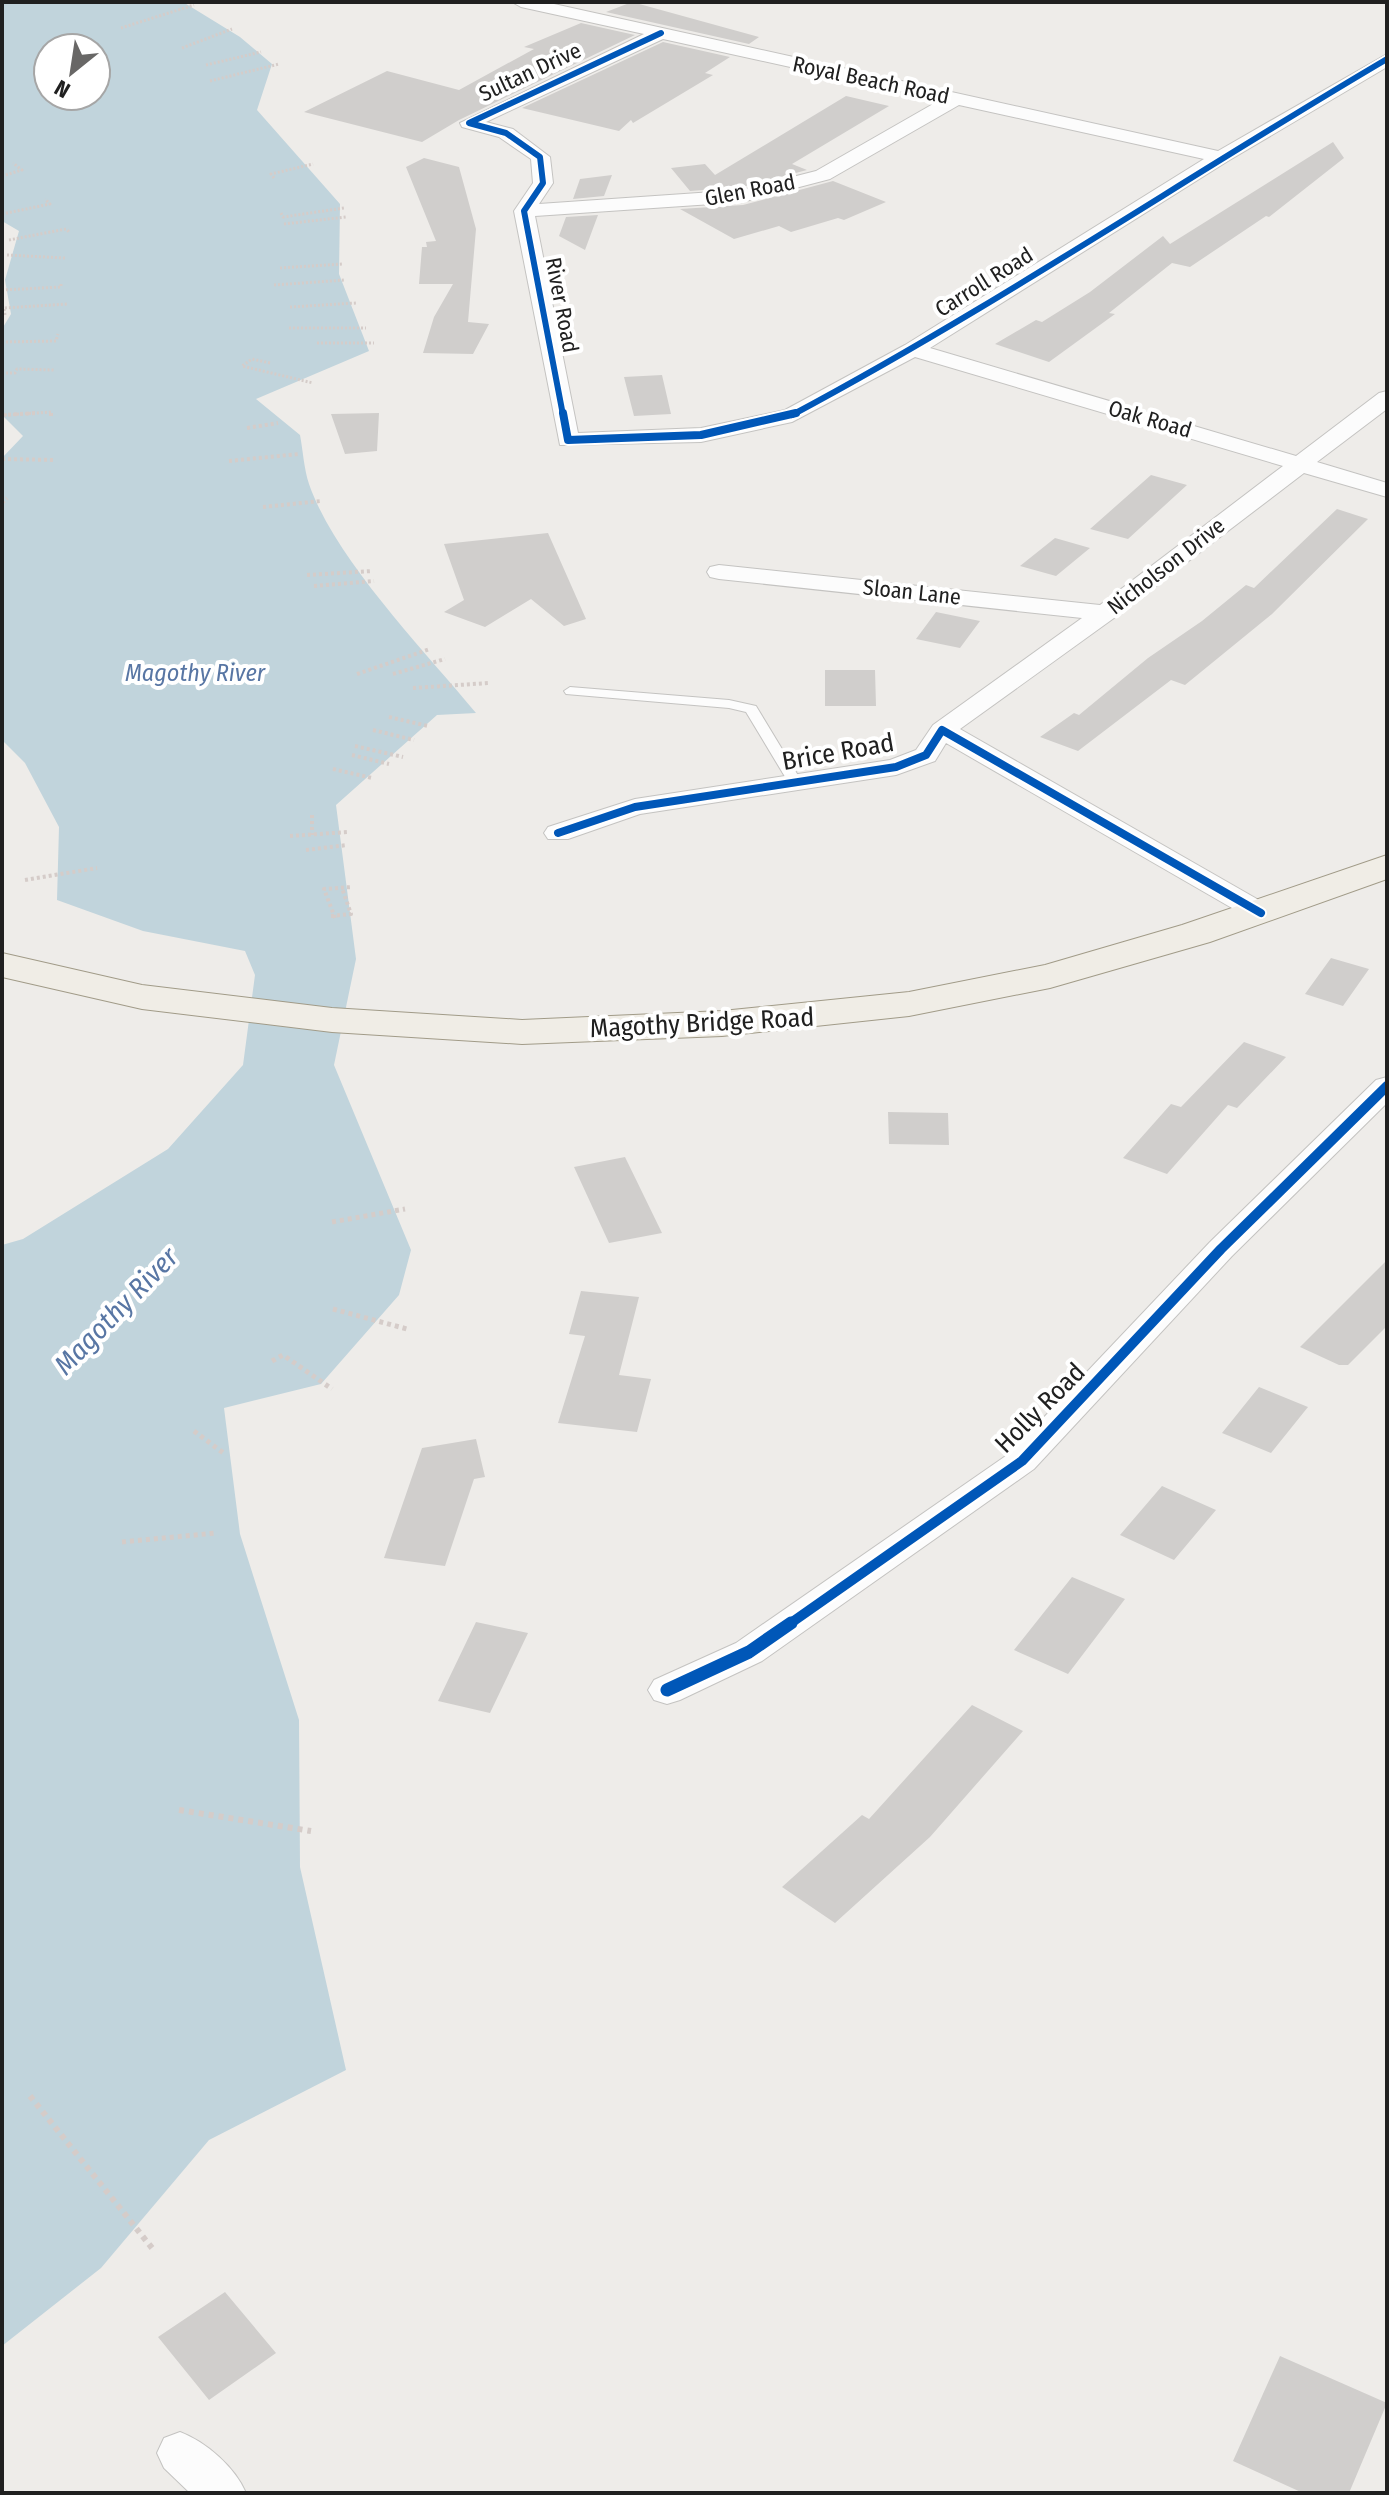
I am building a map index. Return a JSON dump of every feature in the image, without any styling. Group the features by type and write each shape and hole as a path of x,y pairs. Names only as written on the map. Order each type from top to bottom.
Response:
{"main road":[{"name":"Magothy Bridge Road","path":"2,965 124,993 223,1010 397,1025 509,1032 769,1022 881,1009 1002,987 1058,973 1261,913 1387,866"}],"street":[{"name":"Royal Beach Road","path":"521,2 1221,157"},
{"name":"Sultan Drive","path":"524,211 543,183 540,157 506,133 469,123 661,33"},
{"name":"Carroll Road","path":"568,440 701,435 792,415 913,350 1221,157 1387,59"},
{"name":"Glen Road","path":"524,211 742,196 823,175 957,98"},
{"name":"River Road","path":"524,211 568,440"},
{"name":"Oak Road","path":"913,350 1387,490"},
{"name":"Nicholson Drive","path":"942,730 1105,613 1387,398"},
{"name":"Sloan Lane","path":"719,572 1105,613"},
{"name":"Brice Road","path":"558,833 635,807 896,767 926,755 942,730"},
{"path":"942,730 1261,913"},
{"name":"Holly Road","path":"667,1690 749,1652 1022,1461 1221,1249 1387,1086"},
{"path":"180,2453 223,2493"}],"lane":[{"path":"570,691 729,704 751,709 795,782"}],"path":[{"path":"121,28 194,5"},
{"path":"182,48 232,29"},
{"path":"206,65 261,52"},
{"path":"210,81 279,64"},
{"path":"2,176 22,170 13,163"},
{"path":"274,178 271,174 313,164"},
{"path":"2,214 50,204 45,199"},
{"path":"281,213 283,217 344,208"},
{"path":"284,224 346,217"},
{"path":"9,240 66,229 70,233"},
{"path":"7,255 65,258"},
{"path":"280,268 343,264"},
{"path":"274,285 345,280"},
{"path":"2,290 61,287 61,284"},
{"path":"290,307 356,303"},
{"path":"5,315 3,308 67,304"},
{"path":"289,328 366,328"},
{"path":"2,342 56,341 58,334"},
{"path":"317,343 374,343"},
{"path":"270,363 252,359 242,366 313,383"},
{"path":"2,373 15,373 17,369 54,370"},
{"path":"2,415 51,412 51,419"},
{"path":"247,428 278,423"},
{"path":"229,461 299,454"},
{"path":"2,459 55,460"},
{"path":"2,503 7,498"},
{"path":"263,507 321,501"},
{"path":"307,575 372,571"},
{"path":"314,586 374,581"},
{"path":"357,674 430,649"},
{"path":"393,674 445,659"},
{"path":"413,688 489,683"},
{"path":"389,717 428,726"},
{"path":"373,730 414,740"},
{"path":"355,746 403,757"},
{"path":"352,755 389,764"},
{"path":"333,769 372,778"},
{"path":"312,815 312,835"},
{"path":"290,836 348,832"},
{"path":"306,850 347,845"},
{"path":"25,880 97,868"},
{"path":"342,888 351,914 332,917 324,889 352,887"},
{"path":"332,1222 405,1209"},
{"path":"333,1309 407,1329"},
{"path":"272,1361 283,1355 332,1389"},
{"path":"194,1431 226,1455"},
{"path":"122,1542 216,1533"},
{"path":"179,1810 311,1831"},
{"path":"30,2096 152,2248"}],"water":[{"name":"Magothy River","path":"2,2 183,2 240,37 272,64 257,110 340,204 339,274 369,351 256,399 300,435 309,484 339,543 383,603 476,713 437,715 336,805 356,959 334,1065 411,1250 399,1295 321,1384 224,1408 240,1534 299,1720 300,1867 346,2070 209,2140 101,2268 2,2346 2,1245 23,1239 168,1149 243,1065 255,975 245,951 143,931 57,900 59,827 25,763 2,740 2,458 23,436 2,415 2,329 11,314 5,280 19,231 2,221"}],"building":[{"path":"632,2 759,37 749,44 606,12"},
{"path":"581,23 635,35 459,120 422,142 304,112 387,71 459,90 534,49 524,47"},
{"path":"663,42 730,57 705,73 713,75 633,123 631,120 619,131 522,108"},
{"path":"846,96 889,106 792,164 807,170 742,187 690,191 671,168 705,164 715,175"},
{"path":"1333,142 1344,158 1269,217 1266,216 1190,267 1172,263 1109,313 1115,314 1049,362 995,344 1036,320 1042,322 1090,292 1163,236 1170,244"},
{"path":"424,158 459,167 476,229 468,322 489,324 473,354 423,353 434,317 453,284 419,284 422,247 427,247 426,242 436,241 406,167"},
{"path":"612,175 604,196 573,199 580,179"},
{"path":"833,181 886,202 844,220 838,218 791,232 779,226 734,239 680,209 743,205"},
{"path":"598,215 585,250 559,236 566,217"},
{"path":"662,375 671,414 634,416 624,377"},
{"path":"379,413 377,451 345,454 331,414"},
{"path":"1151,475 1187,485 1128,539 1090,529"},
{"path":"1337,509 1368,519 1272,614 1185,685 1171,680 1078,751 1040,737 1074,713 1079,715 1148,658 1202,621 1246,585 1254,588"},
{"path":"548,533 586,619 564,626 531,599 485,627 444,612 464,600 444,544"},
{"path":"1055,538 1090,548 1056,576 1020,566"},
{"path":"936,612 980,621 960,648 916,639"},
{"path":"825,670 875,670 876,706 825,706"},
{"path":"1331,958 1369,969 1343,1006 1305,994"},
{"path":"1244,1042 1286,1057 1237,1108 1228,1105 1167,1174 1123,1158 1171,1104 1181,1107"},
{"path":"888,1112 948,1113 949,1145 889,1144"},
{"path":"625,1157 662,1233 609,1243 574,1167"},
{"path":"1387,1260 1387,1326 1348,1365 1339,1365 1300,1347"},
{"path":"581,1291 639,1297 619,1375 651,1379 637,1432 558,1423 585,1336 569,1334"},
{"path":"1259,1387 1308,1407 1271,1453 1222,1433"},
{"path":"476,1439 485,1477 474,1479 445,1566 384,1558 422,1448"},
{"path":"1162,1486 1216,1510 1174,1560 1120,1535"},
{"path":"1072,1577 1125,1599 1068,1674 1014,1650"},
{"path":"476,1622 528,1633 490,1713 438,1701"},
{"path":"972,1705 1023,1731 930,1837 835,1923 782,1887 862,1815 869,1819"},
{"path":"225,2292 276,2353 209,2400 158,2337"},
{"path":"1280,2356 1387,2403 1349,2493 1303,2493 1233,2461"}],"cycle path":[{"path":"661,33 469,123 506,133 540,157 543,183 524,211 568,440 701,435 792,415 913,350 1221,157 1387,59"},
{"path":"558,833 635,807 896,767 926,755 942,730 1261,913"},
{"path":"667,1690 749,1652 1022,1461 1221,1249 1387,1086"}]}
